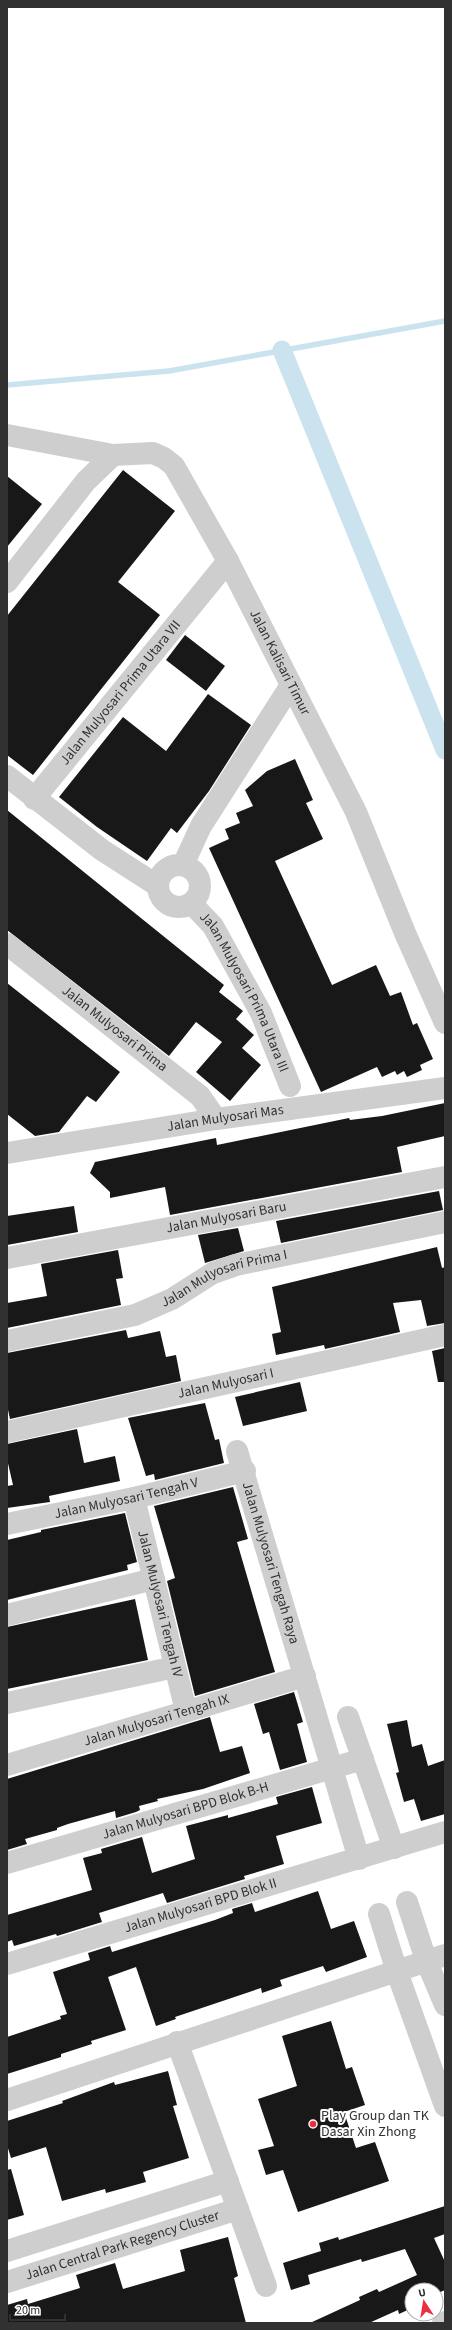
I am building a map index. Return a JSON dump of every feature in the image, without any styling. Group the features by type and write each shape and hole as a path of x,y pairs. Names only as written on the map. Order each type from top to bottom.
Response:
{"street":[{"name":"Jalan Kalisari Timur","path":"7,435 113,455 153,453 169,461 177,471 228,561 287,691 356,812 405,933 445,1023"},
{"path":"7,582 86,481 113,455"},
{"name":"Jalan Mulyosari Prima Utara VII","path":"34,799 228,561"},
{"path":"183,865 201,826 287,691"},
{"path":"7,776 34,799 102,850 158,886 164,900 169,904 184,906 191,903 199,894 200,881 194,870 183,865 169,867 163,872 158,886"},
{"name":"Jalan Mulyosari Prima Utara III","path":"191,903 213,926 261,1013 290,1086"},
{"name":"Jalan Mulyosari Prima","path":"7,944 200,1096 216,1119"},
{"name":"Jalan Mulyosari Mas","path":"7,1153 216,1119 445,1088"},
{"name":"Jalan Mulyosari Baru","path":"7,1258 445,1177"},
{"name":"Jalan Mulyosari Prima I","path":"7,1341 135,1316 172,1299 213,1273 236,1265 445,1222"},
{"name":"Jalan Mulyosari I","path":"7,1432 445,1335"},
{"name":"Jalan Mulyosari Tengah Raya","path":"237,1451 245,1471 334,1769 359,1859"},
{"name":"Jalan Mulyosari Tengah V","path":"7,1524 134,1498 245,1471"},
{"name":"Jalan Mulyosari Tengah IV","path":"134,1498 186,1711"},
{"path":"7,1615 154,1579"},
{"path":"7,1703 175,1667"},
{"name":"Jalan Mulyosari Tengah IX","path":"7,1765 305,1676"},
{"path":"348,1717 394,1848"},
{"name":"Jalan Mulyosari BPD Blok B-H","path":"7,1863 334,1769 363,1759"},
{"name":"Jalan Mulyosari BPD Blok II","path":"7,1964 445,1832"},
{"path":"407,1902 436,1958 445,2005"},
{"path":"379,1914 397,1972 445,2106"},
{"path":"7,2100 177,2042 397,1972 436,1958"},
{"name":"Jalan Central Park Regency Cluster","path":"177,2042 266,2286"},
{"name":"Jalan Central Park Regency Cluster","path":"7,2251 228,2181"},
{"name":"Jalan Central Park Regency Cluster","path":"7,2282 238,2209"}],"building":[{"path":"123,470 175,511 118,582 160,615 33,775 7,755 7,616"},
{"path":"7,476 42,504 7,547"},
{"path":"185,635 225,666 206,691 166,660"},
{"path":"208,694 251,725 209,791 177,833 171,828 147,861 97,827 59,797 123,717 166,751"},
{"path":"295,759 313,800 306,803 323,839 275,861 332,985 376,965 390,996 401,992 413,1025 417,1023 433,1059 420,1065 422,1070 407,1077 404,1071 397,1075 395,1071 382,1077 377,1067 321,1092 209,848 229,839 225,829 240,823 236,813 253,806 245,790 267,771"},
{"path":"7,810 224,985 219,992 243,1011 236,1019 254,1035 242,1048 261,1065 230,1101 196,1072 222,1042 196,1022 169,1056 7,930"},
{"path":"7,983 120,1072 96,1102 87,1096 59,1132 35,1136 7,1114"},
{"path":"445,1103 445,1136 397,1147 402,1172 170,1215 165,1187 110,1198 110,1192 90,1173 95,1162 216,1138 217,1145 349,1118 350,1120 382,1116"},
{"path":"439,1191 443,1210 281,1243 276,1221"},
{"path":"74,1206 78,1232 7,1245 7,1216"},
{"path":"238,1228 244,1251 205,1263 198,1235"},
{"path":"437,1247 442,1268 445,1267 445,1323 427,1326 421,1300 393,1303 400,1332 325,1349 324,1345 276,1355 272,1334 281,1332 272,1287"},
{"path":"118,1250 123,1278 116,1279 121,1305 7,1328 7,1303 47,1296 41,1264"},
{"path":"126,1330 128,1338 160,1331 166,1357 176,1355 181,1381 10,1419 7,1405 7,1353"},
{"path":"445,1348 445,1382 438,1382 432,1351"},
{"path":"300,1382 307,1411 243,1426 235,1397"},
{"path":"205,1403 215,1440 219,1439 224,1463 155,1480 154,1474 146,1476 128,1418"},
{"path":"77,1429 84,1463 115,1456 120,1481 49,1496 50,1502 7,1508 7,1486 13,1485 7,1459 7,1444"},
{"path":"233,1487 248,1539 237,1542 275,1672 195,1696 167,1581 175,1578 154,1506"},
{"path":"125,1513 137,1562 127,1565 128,1570 7,1600 7,1540 41,1532 41,1530"},
{"path":"135,1599 148,1660 7,1689 7,1627"},
{"path":"294,1692 303,1722 297,1724 307,1762 280,1770 269,1732 263,1734 254,1704"},
{"path":"210,1717 220,1752 242,1746 250,1773 203,1789 157,1799 158,1801 139,1806 140,1810 136,1812 116,1818 115,1811 68,1824 57,1828 57,1830 25,1839 27,1844 7,1850 7,1779"},
{"path":"407,1720 412,1747 422,1744 428,1766 445,1760 445,1814 421,1821 414,1799 404,1802 396,1773 399,1772 387,1724"},
{"path":"312,1787 322,1823 276,1836 284,1864 244,1876 245,1879 167,1903 163,1893 99,1913 102,1922 57,1936 56,1934 14,1946 12,1940 7,1942 7,1915 92,1890 83,1858 102,1853 101,1849 142,1837 152,1873 195,1859 186,1826 228,1815 228,1818 278,1804 276,1797"},
{"path":"318,1891 331,1929 354,1921 367,1957 326,1972 323,1966 280,1980 282,1986 262,1993 261,1988 175,2017 176,2019 156,2026 136,1967 108,1977 126,2030 91,2041 92,2044 61,2054 61,2057 7,2074 7,2037 61,2019 60,2016 67,2014 53,1972 90,1960 88,1953 110,1946 112,1952 215,1920 233,1913 232,1909 252,1903 255,1912"},
{"path":"331,2021 346,2069 352,2067 365,2105 344,2112 356,2148 375,2142 389,2181 298,2212 283,2170 266,2175 258,2150 274,2146 258,2099 297,2086 282,2036"},
{"path":"168,2071 177,2105 173,2106 189,2158 143,2172 146,2182 106,2193 105,2189 62,2201 46,2147 11,2158 7,2145 7,2121 63,2103 62,2101 114,2082 115,2085"},
{"path":"11,2169 24,2215 7,2220 7,2170"},
{"path":"445,2206 445,2234 434,2238 445,2262 445,2290 444,2282 404,2282 404,2312 399,2314 398,2310 369,2323 310,2323 360,2300 359,2297 377,2289 379,2292 417,2275 405,2249 362,2262 361,2259 308,2275 310,2284 291,2290 283,2263 321,2251 319,2243 338,2237 339,2240"},
{"path":"228,2237 238,2276 234,2278 246,2323 7,2323 7,2305 27,2299 28,2304 80,2288 76,2275 115,2263 123,2289 185,2271 180,2250"}],"waterway":[{"path":"7,385 169,371 445,321"},
{"path":"282,350 445,750"}],"place":[{"name":"Play Group dan TK Dasar Xin Zhong","path":"313,2124"}]}
